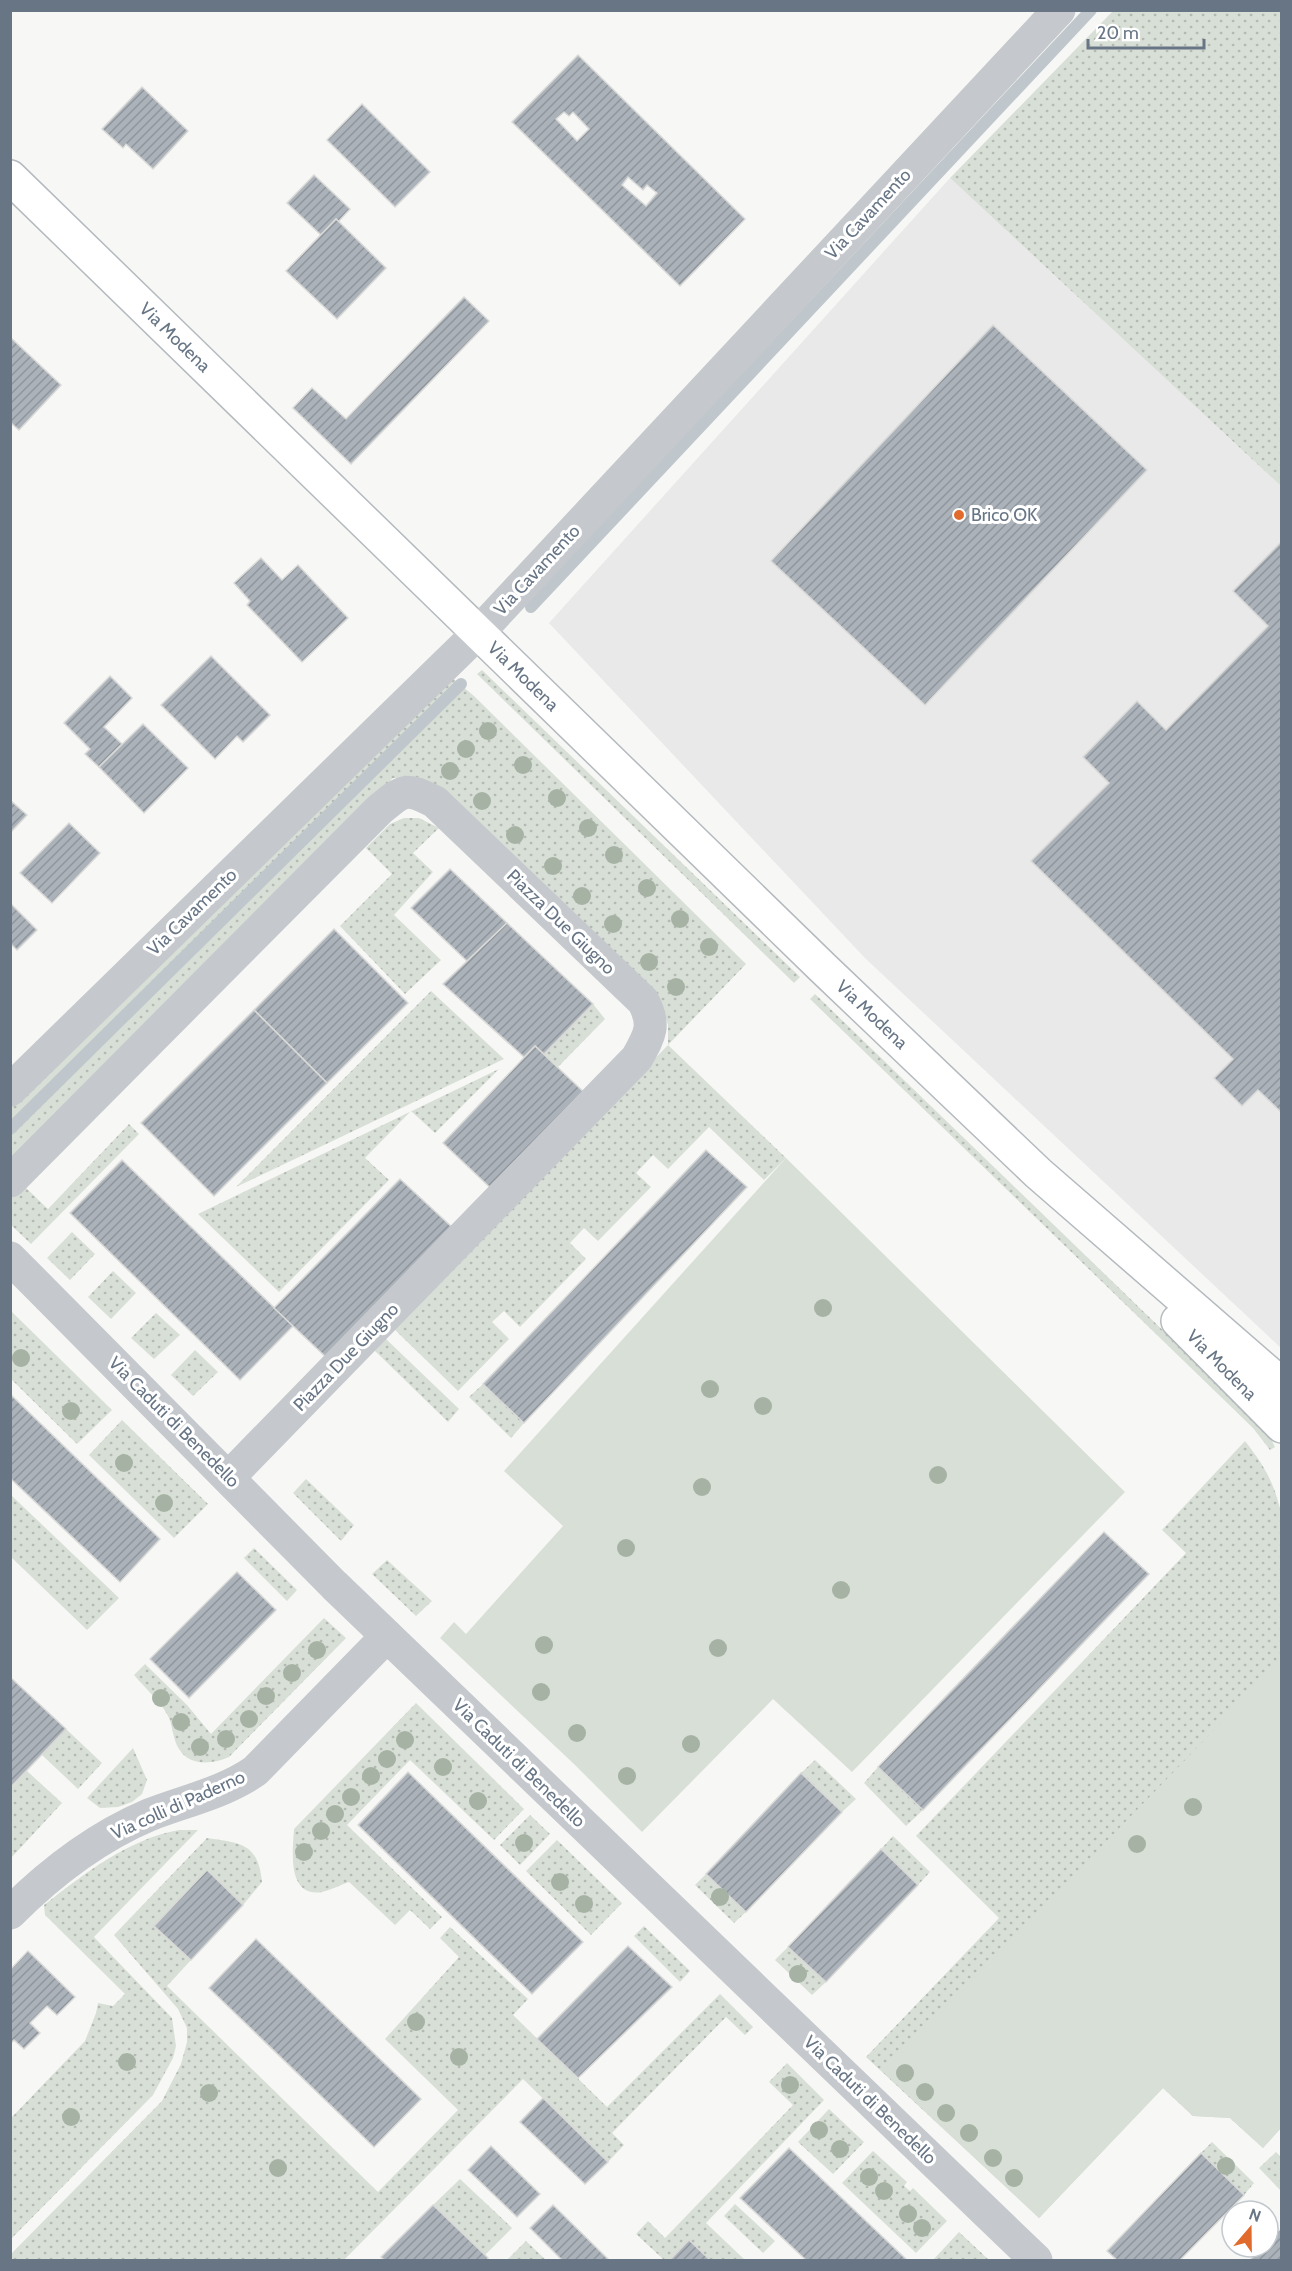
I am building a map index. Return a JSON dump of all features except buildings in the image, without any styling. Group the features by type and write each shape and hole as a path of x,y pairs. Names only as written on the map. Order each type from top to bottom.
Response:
{"main road":[{"name":"Via Modena","path":"10,177 823,968 1038,1173 1281,1385"},
{"name":"Via Modena","path":"1038,1173 1139,1282 1281,1426"}],"street":[{"name":"Via Cavamento","path":"10,1090 479,632 1041,16"},
{"name":"Piazza Due Giugno","path":"10,1181 379,810 398,794 414,791 435,802 643,1001 650,1015 651,1028 637,1058 229,1477"},
{"name":"Via Caduti di Benedello","path":"10,1258 334,1585 1036,2260"},
{"name":"Via colli di Paderno","path":"10,1913 73,1859 110,1834 148,1816 219,1791 239,1782 255,1771 387,1636"}],"shaded area":[{"path":"1113,11 1281,11 1281,486 950,178"},
{"path":"950,178 1281,486 1281,1348 865,958 549,623"},
{"path":"482,670 800,977 794,983 477,674"},
{"path":"450,676 474,696 746,964 668,1045 668,1025 661,1003 415,779 393,778 11,1159 11,1106"},
{"path":"404,818 419,818 439,828 413,853 433,872 394,915 441,960 405,994 340,926 392,874 366,848 390,824"},
{"path":"431,991 504,1059 236,1187"},
{"path":"815,994 1267,1431 1275,1447 1270,1450 1253,1428 810,999"},
{"path":"593,1004 605,1019 558,1067 544,1054"},
{"path":"668,1045 786,1158 764,1180 709,1127 668,1169 653,1155 636,1173 651,1187 598,1241 584,1228 570,1243 586,1259 520,1327 504,1311 492,1322 509,1339 458,1391 393,1328"},
{"path":"499,1069 435,1133 411,1111"},
{"path":"410,1112 365,1158 389,1180 279,1292 198,1214"},
{"path":"129,1124 139,1134 31,1244 11,1225 10,1200 24,1186 48,1209"},
{"path":"786,1158 1125,1492 852,1772 773,1699 642,1832 574,1764 440,1638 454,1622 466,1634 563,1526 504,1471"},
{"path":"72,1232 95,1254 70,1280 47,1258"},
{"path":"113,1271 136,1293 111,1319 88,1297"},
{"path":"10,1310 112,1410 77,1444 11,1379"},
{"path":"156,1313 180,1335 154,1359 131,1338"},
{"path":"385,1338 459,1409 448,1422 374,1350"},
{"path":"195,1350 218,1372 193,1396 171,1375"},
{"path":"483,1384 524,1423 511,1438 469,1397"},
{"path":"122,1420 208,1504 174,1538 89,1455"},
{"path":"1245,1441 1259,1459 1268,1476 1282,1516 1281,2128 1263,2148 1230,2118 1193,2116 1163,2088 1039,2218 866,2057 999,1918 916,1836 1186,1553 1162,1530"},
{"path":"306,1479 354,1525 341,1541 293,1493"},
{"path":"11,1495 119,1598 87,1630 11,1557"},
{"path":"254,1548 297,1590 287,1601 244,1558"},
{"path":"387,1560 432,1601 416,1616 372,1574"},
{"path":"324,1618 346,1638 229,1757 223,1759 202,1762 189,1759 184,1755 174,1738 166,1713 134,1675 145,1664 187,1705 211,1734"},
{"path":"1281,1661 1281,2128 1263,2148 1230,2118 1193,2116 1163,2088 1039,2218 883,2072"},
{"path":"416,1703 524,1809 494,1840 410,1760 347,1825 442,1917 430,1929 410,1910 395,1925 349,1882 322,1892 310,1892 302,1888 297,1880 293,1859 294,1829"},
{"path":"66,1729 102,1763 78,1789 42,1755"},
{"path":"133,1748 147,1780 142,1794 132,1802 118,1807 100,1808 87,1798"},
{"path":"815,1760 856,1799 842,1812 801,1773"},
{"path":"878,1767 923,1810 906,1826 864,1783"},
{"path":"27,1771 62,1803 11,1858 11,1788"},
{"path":"530,1815 550,1834 520,1865 500,1845"},
{"path":"179,1830 198,1830 94,1937 172,2018 176,2046 173,2058 153,2095 11,2239 11,2118 85,2041 98,2003 113,2006 125,1994 45,1915 44,1905 107,1859 142,1841"},
{"path":"893,1836 930,1872 918,1885 881,1849"},
{"path":"207,1838 246,1847 256,1859 262,1882 243,1905 206,1871 155,1925 191,1960 167,1986 378,2192 458,2110 385,2039 459,1957 440,1938 450,1927 528,1999 513,2015 607,2107 720,1994 753,2027 745,2035 726,2017 612,2133 624,2145 608,2162 523,2079 344,2260 11,2260 10,2255 162,2101 181,2064 187,2042 187,2028 178,2009 114,1935"},
{"path":"557,1840 622,1903 591,1935 526,1871"},
{"path":"706,1874 746,1912 734,1923 695,1885"},
{"path":"644,1926 690,1971 680,1982 634,1936"},
{"path":"788,1947 826,1982 812,1995 775,1960"},
{"path":"787,2063 824,2100 706,2223 745,2260 710,2260 689,2240 670,2260 664,2260 636,2234 648,2221 665,2238 793,2105 769,2082"},
{"path":"829,2109 864,2142 833,2174 798,2142"},
{"path":"1212,2142 1254,2183 1244,2195 1201,2153"},
{"path":"873,2151 907,2182 904,2186 910,2191 913,2188 947,2221 916,2253 842,2183"},
{"path":"1276,2152 1281,2157 1281,2191 1259,2168"},
{"path":"460,2179 512,2228 485,2255 433,2205"},
{"path":"735,2204 775,2241 763,2253 724,2216"},
{"path":"959,2232 989,2260 933,2260"},
{"path":"526,2241 546,2260 507,2260"}],"waterway":[{"path":"531,607 1091,10"},
{"path":"10,1129 461,684"}],"place":[{"name":"Brico OK","path":"959,515"}]}
